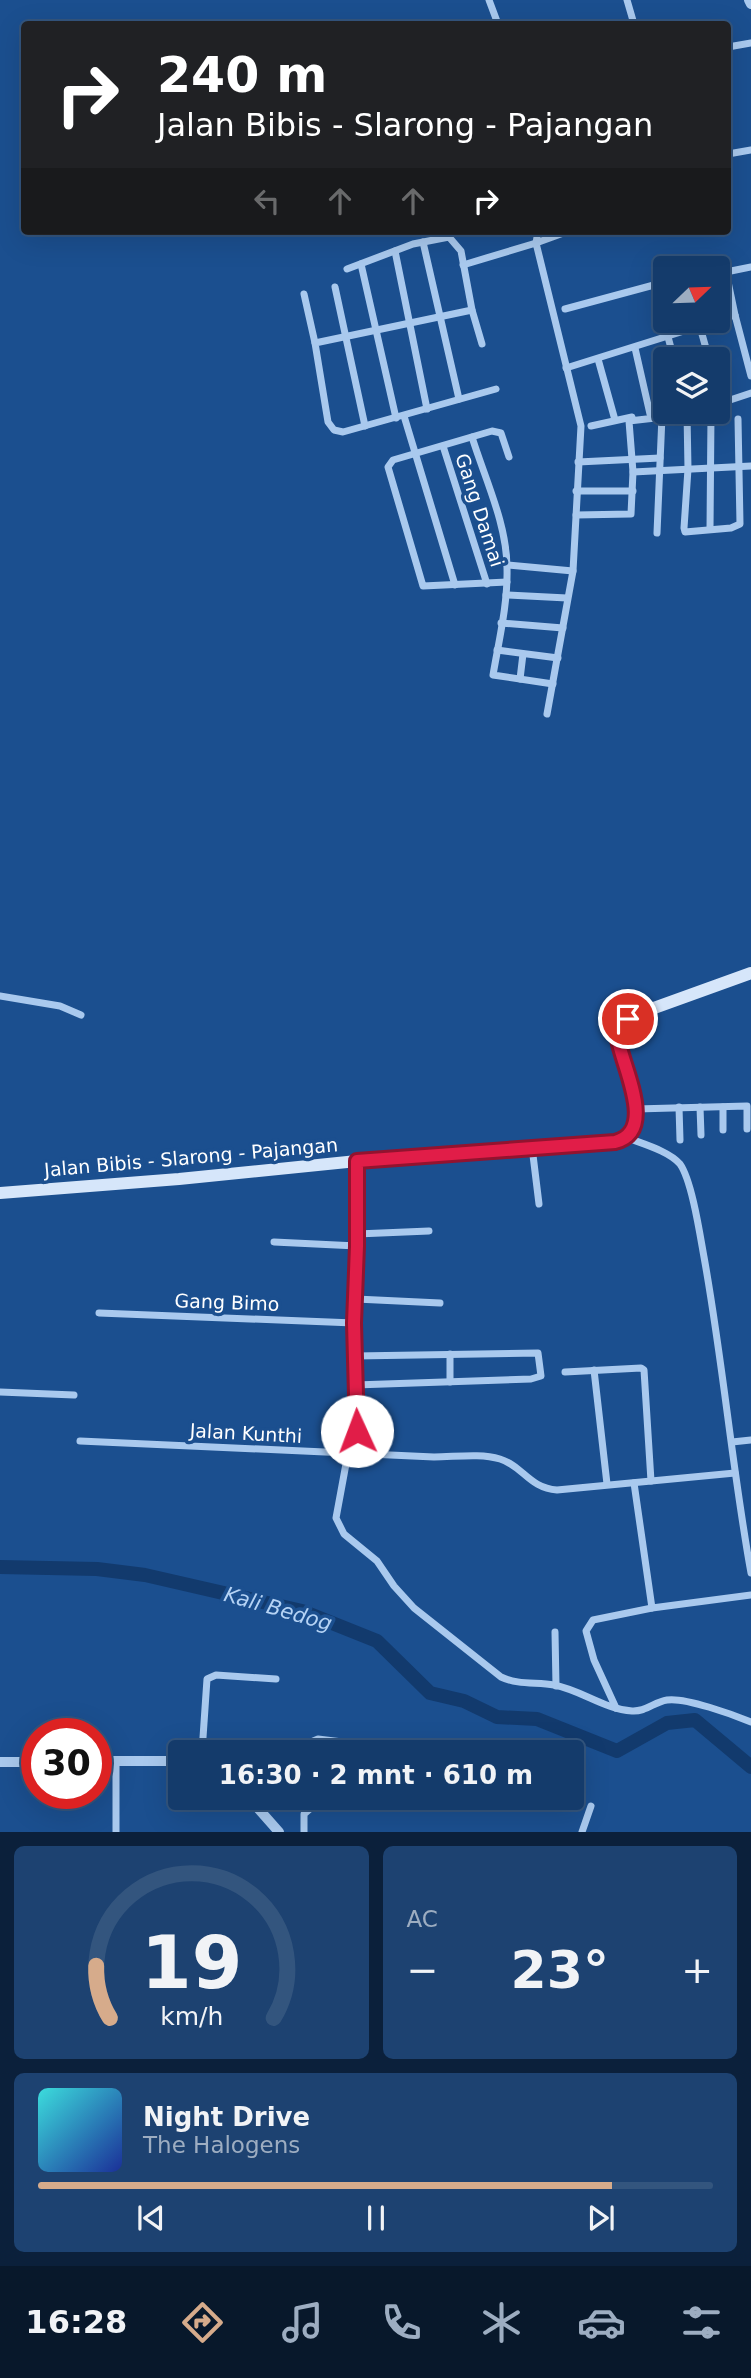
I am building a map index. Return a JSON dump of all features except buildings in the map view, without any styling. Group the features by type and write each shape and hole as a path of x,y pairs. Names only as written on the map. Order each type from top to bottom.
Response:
{"main road":[{"path":"628,1138 633,1132 636,1109 618,1041 619,1025 654,1008 751,973"},
{"name":"Jalan Bibis - Slarong - Pajangan","path":"0,1193 357,1161 615,1142 628,1138"}],"street":[{"path":"489,0 497,21"},
{"path":"627,0 633,21"},
{"path":"731,46 751,43"},
{"path":"731,153 751,150"},
{"path":"538,235 537,243 581,426 573,571 547,714"},
{"path":"463,265 558,235"},
{"path":"347,269 423,242 449,237 460,251 482,344"},
{"path":"423,242 459,399"},
{"path":"395,251 427,409"},
{"path":"362,264 400,417 415,454 455,585"},
{"path":"730,271 751,267"},
{"path":"565,309 653,285"},
{"path":"335,287 365,426"},
{"path":"304,294 330,426 338,432 400,417 496,388"},
{"path":"730,299 751,376"},
{"path":"315,343 472,310"},
{"path":"730,317 735,315"},
{"path":"566,368 681,333"},
{"path":"668,337 671,347"},
{"path":"591,426 650,414 635,348"},
{"path":"598,359 615,419"},
{"path":"730,400 751,393"},
{"path":"576,515 630,515 633,472 629,421 653,416"},
{"path":"687,424 688,469 684,530 736,528 740,521 737,419"},
{"path":"657,533 660,458 665,424"},
{"path":"710,529 711,424"},
{"path":"506,582 423,586 388,467 393,460 497,431 501,433 509,457"},
{"path":"472,437 502,531 507,565 506,595 493,675 553,684"},
{"name":"Gang Damai","path":"443,446 487,584"},
{"path":"578,462 660,458"},
{"path":"633,472 751,466"},
{"path":"576,491 632,491"},
{"path":"739,494 751,494"},
{"path":"507,565 573,571"},
{"path":"506,595 567,598"},
{"path":"501,623 563,628"},
{"path":"497,650 558,658"},
{"path":"520,679 523,654"},
{"path":"0,996 60,1006 81,1014"},
{"path":"636,1109 747,1106 747,1129"},
{"path":"678,1107 680,1140"},
{"path":"700,1107 701,1135"},
{"path":"723,1107 723,1130"},
{"path":"628,1138 671,1157 685,1175 701,1237 717,1329 735,1473 747,1525 751,1573"},
{"path":"532,1147 539,1204"},
{"path":"357,1161 354,1323 358,1454"},
{"path":"357,1234 429,1231"},
{"path":"274,1242 357,1246"},
{"path":"356,1299 440,1303"},
{"name":"Gang Bimo","path":"99,1313 354,1323"},
{"path":"355,1356 538,1353 541,1376 355,1385"},
{"path":"450,1354 450,1382"},
{"path":"565,1372 641,1367 644,1370 650,1481"},
{"path":"594,1370 607,1484"},
{"path":"0,1392 74,1395"},
{"path":"732,1442 751,1440"},
{"name":"Jalan Kunthi","path":"80,1441 348,1454 489,1457 508,1462 533,1483 549,1490 735,1473"},
{"path":"348,1454 336,1509 336,1518 344,1534 377,1561 394,1586 414,1608 501,1677 516,1682 556,1686 589,1696 616,1709 643,1710 670,1699 715,1709 751,1722"},
{"path":"634,1483 652,1608"},
{"path":"616,1709 594,1660 586,1631 593,1620 652,1608 751,1595"},
{"path":"555,1632 556,1686"},
{"path":"203,1740 207,1679 216,1675 276,1679"},
{"path":"314,1740 332,1740"},
{"path":"112,1761 168,1761"},
{"path":"116,1761 116,1832"},
{"path":"0,1762 21,1762"},
{"path":"582,1832 591,1806"},
{"path":"260,1810 279,1832"},
{"path":"304,1832 304,1814 309,1810"}],"waterway":[{"name":"Kali Bedog","path":"0,1567 97,1569 145,1575 302,1611 377,1641 430,1693 464,1701 497,1717 537,1719 617,1751 667,1723 695,1720 751,1767"}],"route":[{"path":"357,1431 354,1323 357,1161 615,1142 628,1138 633,1132 637,1114 617,1034 619,1025 628,1019"}]}
